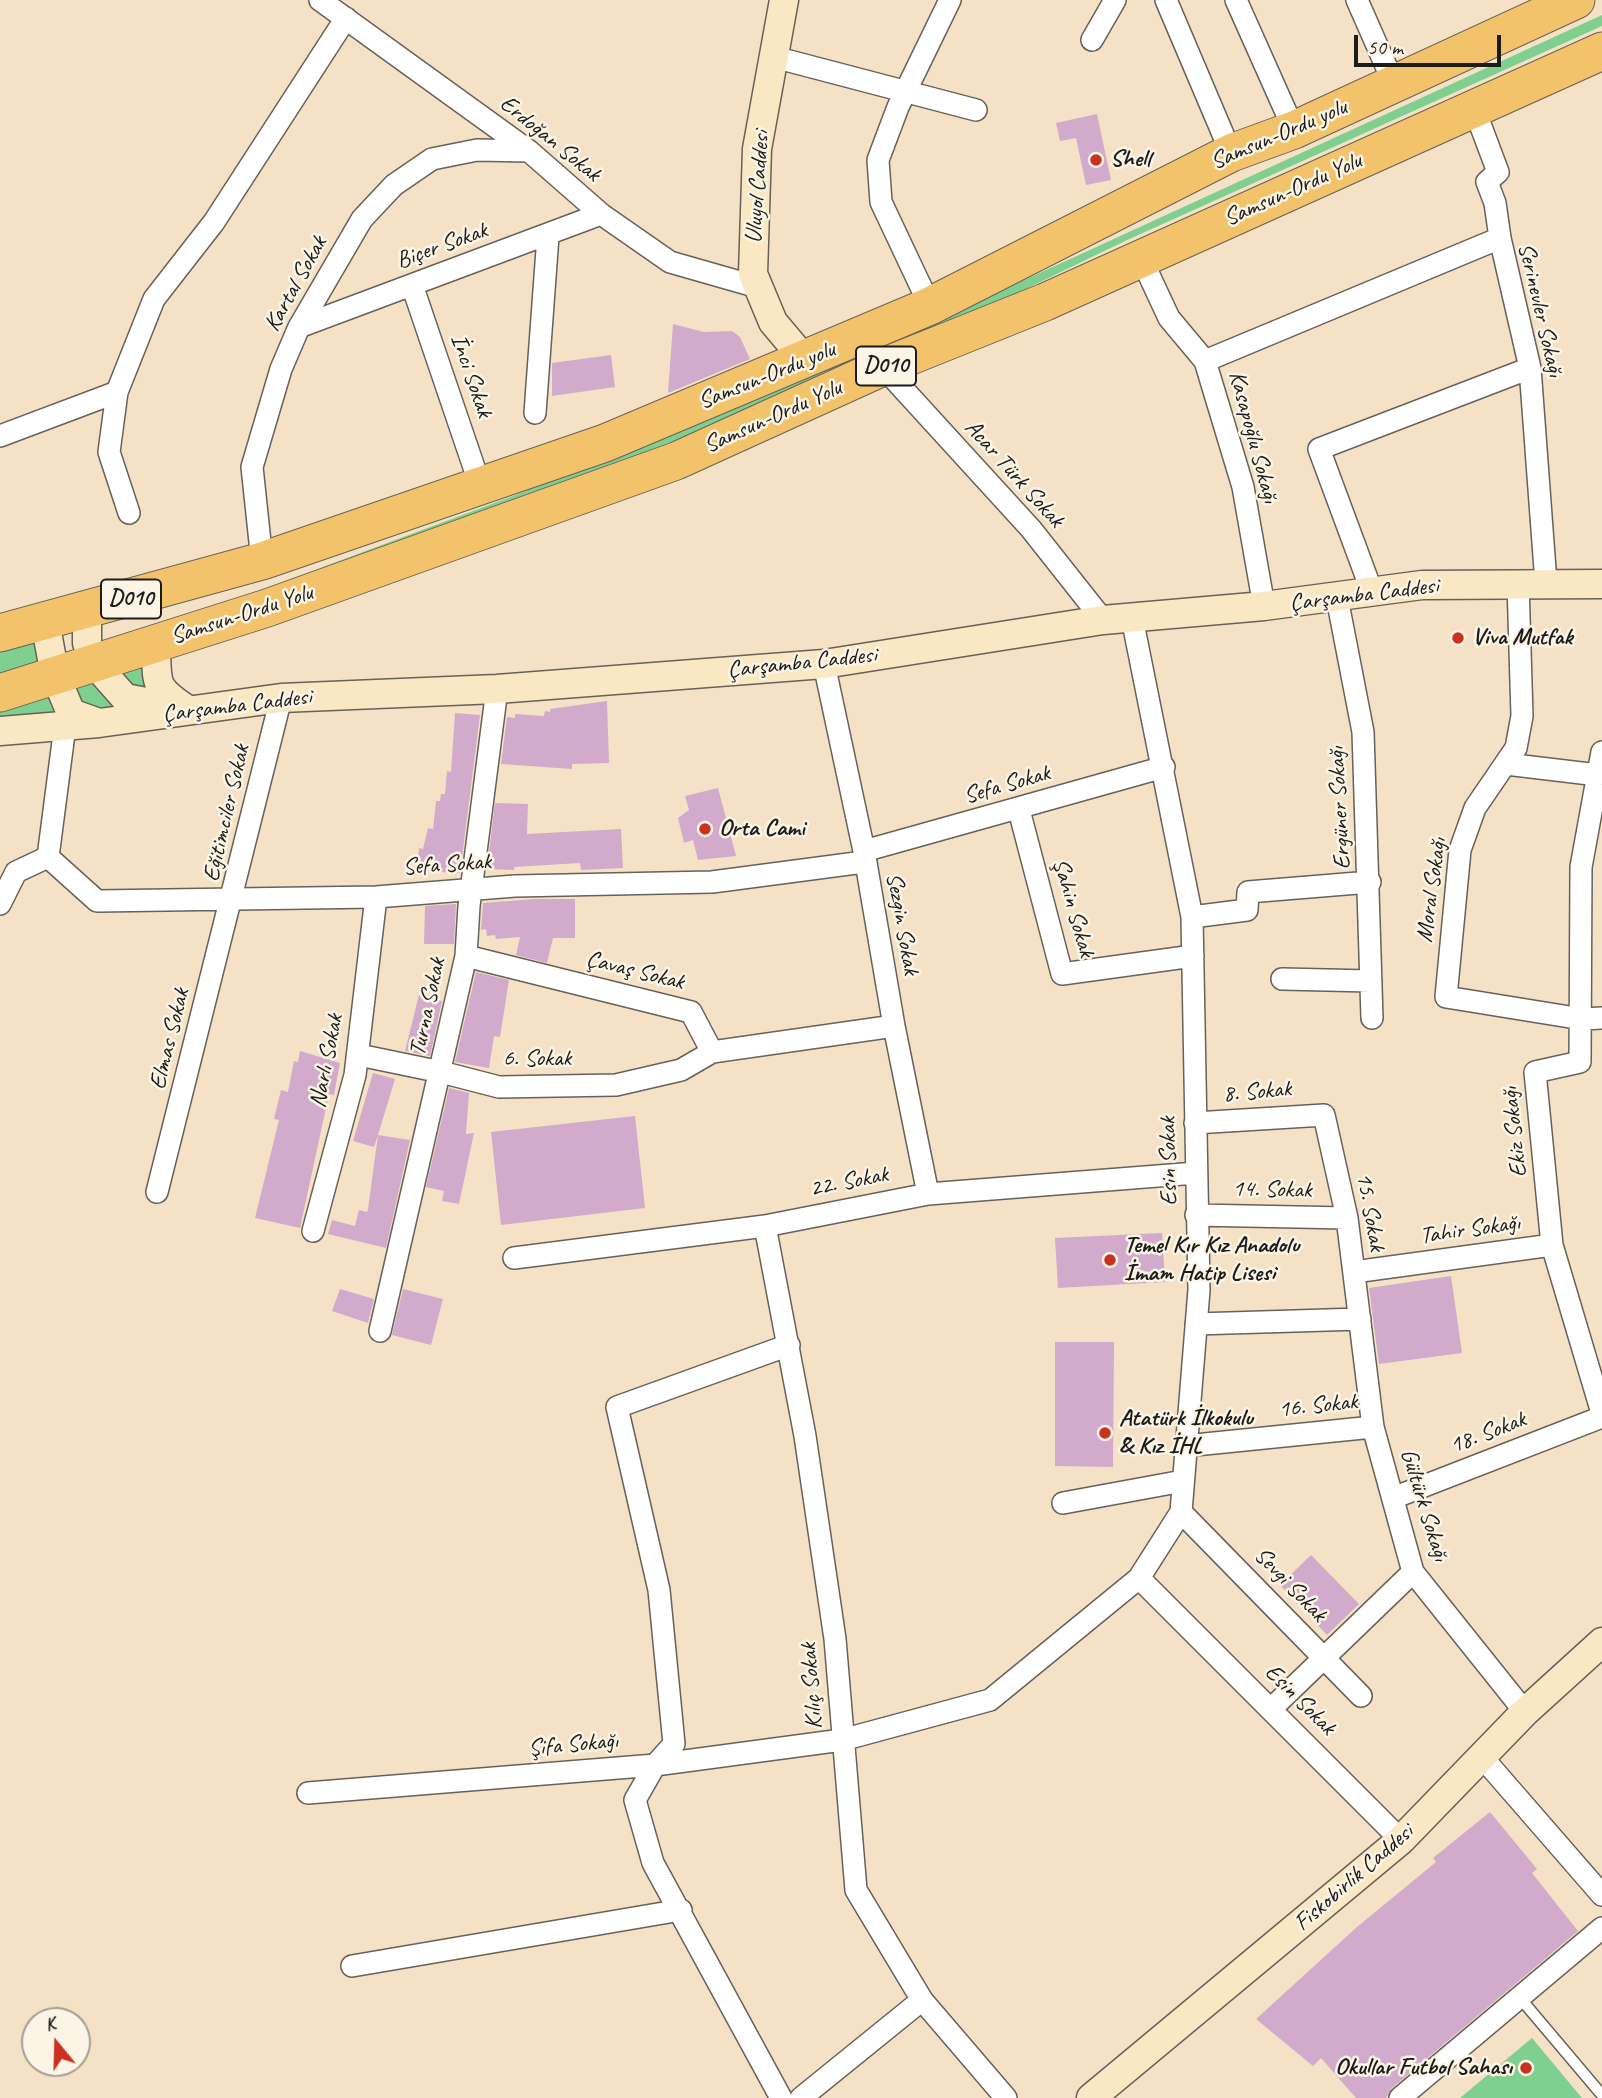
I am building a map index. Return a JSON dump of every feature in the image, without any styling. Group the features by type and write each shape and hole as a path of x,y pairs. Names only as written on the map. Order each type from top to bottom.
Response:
{"highway":[{"name":"Samsun-Ordu yolu","path":"0,633 262,561 605,443 930,306 1231,153 1294,130 1565,2"},
{"name":"Samsun-Ordu Yolu","path":"0,694 267,608 676,461 883,367 1045,302 1602,51"}],"main road":[{"name":"Uluyol Caddesi","path":"784,0 757,149 753,274 761,288 772,323 805,360"},
{"name":"Çarşamba Caddesi","path":"0,731 99,723 281,698 497,689 824,664 1102,620 1264,606 1422,585 1602,584"},
{"path":"87,611 88,643 94,663 125,698 191,711"},
{"path":"45,622 55,675 71,713 99,723"},
{"path":"156,644 157,677 163,694 191,711"},
{"name":"Fiskobirlik Caddesi","path":"1091,2098 1401,1840 1525,1712 1602,1642"}],"street":[{"name":"Erdoğan Sokak","path":"320,0 529,151 601,214 670,262 761,288"},
{"path":"930,306 881,202 878,160 906,92 950,0"},
{"path":"1092,40 1115,0"},
{"path":"1166,0 1231,153"},
{"path":"1236,0 1294,130"},
{"path":"1357,0 1394,84"},
{"path":"129,513 109,452 117,392 154,299 214,222 346,18"},
{"path":"774,57 976,110"},
{"path":"1474,108 1498,172 1487,182 1495,203 1500,238"},
{"name":"Kartal Sokak","path":"262,561 252,467 281,369 299,327 362,219 394,185 432,159 477,150 529,151"},
{"name":"Biçer Sokak","path":"299,327 601,214"},
{"path":"535,413 548,236"},
{"name":"Serinevler Sokağı","path":"1205,361 1500,238 1530,368 1546,583"},
{"name":"Kasapoğlu Sokağı","path":"1141,258 1169,318 1205,361 1243,486 1264,606"},
{"name":"İnci Sokak","path":"412,285 480,485"},
{"name":"Acar Türk Sokak","path":"883,367 1031,529 1102,620"},
{"path":"1371,592 1319,449 1530,368"},
{"path":"0,436 117,392"},
{"name":"Moral Sokağı","path":"1518,583 1522,716 1516,748 1475,808 1460,850 1446,997 1592,1018"},
{"name":"Ergüner Sokağı","path":"1337,598 1363,732 1370,882 1372,1017"},
{"name":"Esin Sokak","path":"1132,618 1192,917 1199,1290 1181,1511 1139,1578 1272,1708 1401,1840"},
{"name":"Sezgin Sokak","path":"824,664 929,1194"},
{"name":"Turna Sokak","path":"380,1331 466,956 469,906 474,888 497,689"},
{"name":"Eğitimciler Sokak","path":"233,899 281,698"},
{"path":"0,904 16,872 48,857 65,726"},
{"name":"Ekiz Sokağı","path":"1602,752 1581,867 1592,1018 1580,1062 1535,1072 1552,1245 1602,1415"},
{"path":"1506,764 1598,784"},
{"name":"Sefa Sokak","path":"48,857 97,901 376,897 474,888 712,882 864,857 1164,767"},
{"name":"Şahin Sokak","path":"1019,810 1062,974 1194,956"},
{"path":"1192,917 1248,910 1248,892 1370,882"},
{"name":"Narlı Sokak","path":"313,1231 359,1055 376,897"},
{"name":"Elmas Sokak","path":"158,1192 233,899"},
{"name":"Çavaş Sokak","path":"466,956 691,1012 712,1052"},
{"path":"1282,979 1371,981"},
{"path":"712,1052 894,1026"},
{"name":"6. Sokak","path":"359,1055 499,1087 616,1084 681,1070 712,1052"},
{"name":"8. Sokak","path":"1195,1123 1324,1115"},
{"name":"15. Sokak","path":"1324,1115 1347,1218 1360,1319"},
{"name":"22. Sokak","path":"514,1258 765,1226 929,1194 1196,1173"},
{"name":"14. Sokak","path":"1196,1215 1347,1218"},
{"name":"Kılıç Sokak","path":"765,1226 789,1345 835,1639 856,1890 922,2000 1006,2098"},
{"name":"Tahir Sokağı","path":"1354,1272 1552,1245"},
{"path":"1196,1324 1360,1319"},
{"name":"Gültürk Sokağı","path":"1360,1319 1373,1427 1413,1572 1525,1712"},
{"path":"781,2098 681,1910 653,1863 635,1800 655,1765 674,1744 659,1590 617,1407 789,1345"},
{"name":"18. Sokak","path":"1393,1498 1602,1415"},
{"name":"16. Sokak","path":"1185,1446 1373,1427"},
{"path":"1063,1503 1183,1481"},
{"name":"Sevgi Sokak","path":"1181,1511 1361,1696"},
{"path":"1272,1708 1413,1572"},
{"name":"Şifa Sokağı","path":"308,1793 655,1765 842,1740 990,1700 1139,1578"},
{"path":"1482,1757 1602,1895"},
{"path":"352,1966 681,1910"},
{"path":"1400,2098 1602,1928"},
{"path":"801,2098 922,2000"}],"lane":[{"path":"1520,1998 1602,2095"}],"green space":[{"path":"1602,15 1602,26 1125,241 889,355 578,479 138,636 513,496 972,304"},
{"path":"45,622 55,675 0,693 0,633"},
{"path":"141,666 149,702 114,674"},
{"path":"91,680 143,719 84,717 72,684"},
{"path":"52,693 60,719 0,723 0,709"},
{"name":"Okullar Futbol Sahası","path":"1532,2038 1582,2098 1460,2098"}],"building":[{"path":"1097,114 1111,180 1086,185 1076,138 1060,141 1056,123"},
{"path":"673,324 704,332 732,331 740,337 750,359 668,393"},
{"path":"611,355 615,387 552,396 552,363"},
{"path":"607,701 609,763 572,764 572,769 501,764 507,717 515,718 515,714 544,716 545,711 550,712 550,709"},
{"path":"455,713 480,715 460,873 417,871 419,848 423,849 428,828 433,829 436,801 440,801 441,794 445,794 447,771 451,772"},
{"name":"Orta Cami","path":"718,788 736,856 698,860 693,840 684,843 678,818 689,810 685,796"},
{"path":"495,803 528,804 527,834 621,829 623,868 581,870 580,863 514,867 514,870 487,869"},
{"path":"575,899 575,938 553,938 547,963 516,955 520,937 496,939 495,935 487,936 486,929 481,930 483,903"},
{"path":"456,904 454,944 424,944 425,906"},
{"path":"476,972 509,980 500,1037 494,1036 489,1068 455,1062"},
{"path":"419,995 442,1001 430,1056 405,1051"},
{"path":"300,1051 340,1063 334,1095 329,1094 300,1228 255,1218 279,1120 274,1119 281,1090 288,1092 294,1061 298,1062"},
{"path":"373,1073 395,1079 374,1147 353,1141"},
{"path":"449,1088 469,1093 466,1134 474,1133 459,1204 442,1201 444,1191 426,1187"},
{"path":"635,1116 645,1208 501,1225 491,1132"},
{"path":"378,1135 410,1140 386,1248 328,1234 332,1220 355,1226 359,1210 367,1212"},
{"name":"Temel Kır Kız Anadolu İmam Hatip Lisesi","path":"1162,1233 1165,1282 1058,1288 1055,1238"},
{"path":"1451,1276 1462,1353 1379,1364 1369,1288"},
{"path":"340,1289 374,1299 368,1323 332,1311"},
{"path":"403,1289 443,1299 431,1345 392,1335"},
{"path":"1055,1342 1114,1342 1113,1467 1055,1466"},
{"path":"1311,1555 1359,1604 1327,1635 1280,1585"},
{"path":"1490,1812 1537,1869 1532,1873 1578,1931 1392,2088 1386,2098 1356,2098 1321,2058 1313,2066 1256,2019 1357,1927 1436,1862 1433,1858"}],"place":[{"name":"Shell","path":"1096,160"},
{"name":"Viva Mutfak","path":"1458,638"},
{"name":"Orta Cami","path":"705,829"},
{"name":"Temel Kır Kız Anadolu İmam Hatip Lisesi","path":"1110,1260"},
{"name":"Atatürk İlkokulu & Kız İHL","path":"1105,1433"},
{"name":"Okullar Futbol Sahası","path":"1526,2068"}]}
